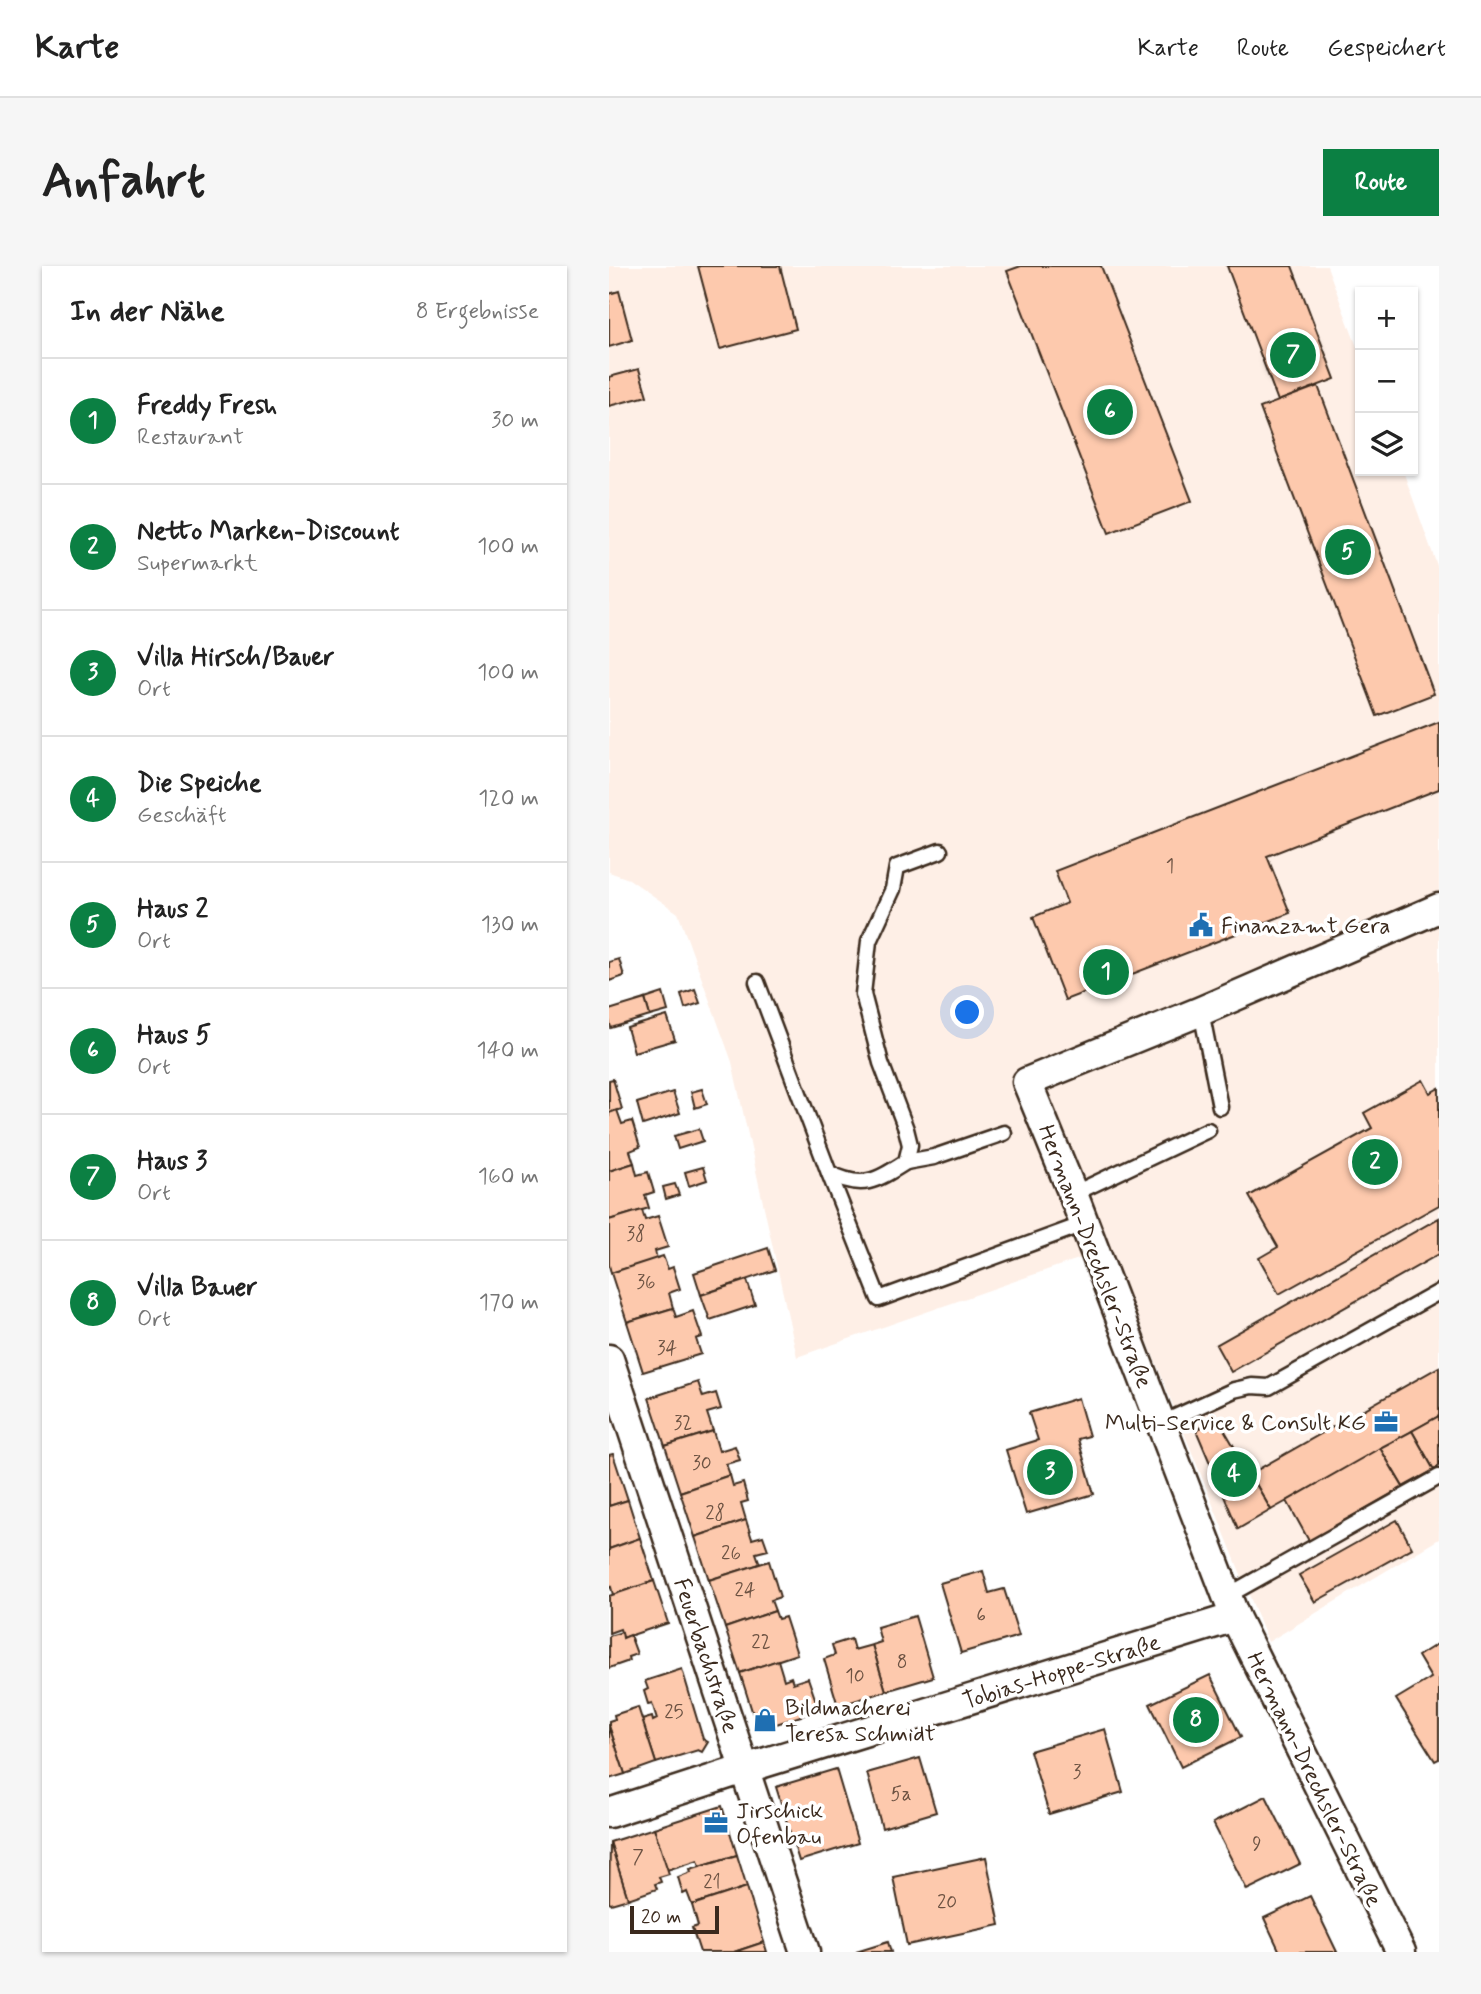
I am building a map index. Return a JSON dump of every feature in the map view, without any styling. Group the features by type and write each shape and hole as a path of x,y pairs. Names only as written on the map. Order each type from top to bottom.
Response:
{"street":[{"name":"Hermann-Drechsler-Straße","path":"1401,1952 1231,1607 1073,1194 1027,1082 1439,908"},
{"name":"Feuerbachstraße","path":"609,1359 805,1952"},
{"name":"Tobias-Hoppe-Straße","path":"609,1813 1231,1607"}],"lane":[{"path":"906,1162 910,1145 907,1129 881,1063 863,994 869,941 893,889 897,867 940,851"},
{"path":"757,982 879,1299 1084,1224"},
{"path":"1202,1010 1220,1107"},
{"path":"1073,1194 1208,1130"},
{"path":"829,1173 846,1181 869,1182 906,1162 934,1157 1004,1133"},
{"path":"1160,1423 1234,1390 1252,1386 1269,1387 1439,1292"},
{"path":"1231,1607 1439,1477"}],"shaded area":[{"path":"609,266 1327,266 1355,342 1355,476 1405,476 1439,571 1439,1539 1268,1642 1110,1248 797,1357 732,1062 678,913 629,879 609,872"}],"building":[{"path":"698,266 780,266 796,329 720,349"},
{"path":"1021,266 1101,266 1192,501 1109,533 1007,271"},
{"path":"1227,266 1292,266 1335,379 1278,401"},
{"path":"619,291 632,340 609,347 609,294"},
{"path":"639,369 647,396 609,406 609,377"},
{"path":"1318,386 1434,694 1377,716 1260,408"},
{"path":"1439,722 1439,789 1267,856 1290,913 1065,1000 1033,917 1067,903 1055,871"},
{"path":"619,959 624,976 609,981 609,962"},
{"path":"695,989 700,1003 685,1008 681,994"},
{"path":"663,993 668,1011 650,1016 645,999"},
{"path":"645,999 650,1016 611,1028 609,1010"},
{"path":"667,1016 675,1040 634,1052 627,1028"},
{"path":"613,1079 622,1109 609,1113 609,1080"},
{"path":"1423,1080 1430,1093 1439,1088 1439,1205 1279,1294 1259,1258 1278,1247 1249,1196 1372,1128 1364,1113"},
{"path":"702,1089 707,1104 695,1108 691,1092"},
{"path":"673,1092 680,1113 643,1125 637,1103"},
{"path":"617,1110 622,1124 632,1121 640,1147 630,1151 634,1163 609,1171 609,1113"},
{"path":"699,1129 703,1141 678,1149 674,1136"},
{"path":"634,1163 637,1175 648,1172 654,1192 645,1195 649,1208 609,1220 609,1171"},
{"path":"703,1167 707,1180 689,1186 685,1172"},
{"path":"675,1184 679,1195 666,1199 663,1187"},
{"path":"642,1210 645,1220 658,1216 668,1247 655,1251 657,1259 611,1273 609,1220"},
{"path":"1439,1218 1439,1254 1231,1372 1216,1345"},
{"path":"768,1248 775,1270 701,1295 694,1273"},
{"path":"663,1256 668,1269 673,1267 680,1289 669,1293 673,1308 627,1322 611,1273"},
{"path":"747,1280 755,1305 710,1320 701,1295"},
{"path":"673,1308 676,1317 693,1311 702,1337 696,1339 701,1354 643,1372 627,1322"},
{"path":"1439,1367 1439,1416 1271,1510 1250,1474"},
{"path":"698,1382 703,1397 716,1393 721,1409 707,1413 713,1431 665,1446 649,1398"},
{"path":"1078,1398 1089,1436 1078,1439 1094,1494 1026,1514 1006,1450 1038,1440 1029,1413"},
{"path":"1439,1416 1439,1466 1434,1470 1412,1431"},
{"path":"1218,1419 1271,1510 1238,1529 1196,1430"},
{"path":"713,1431 719,1451 735,1446 740,1460 726,1464 730,1475 680,1492 665,1446"},
{"path":"1412,1431 1434,1470 1403,1487 1380,1448"},
{"path":"1380,1448 1403,1487 1309,1541 1287,1501"},
{"path":"613,1454 628,1500 609,1506 609,1455"},
{"path":"730,1475 733,1486 743,1483 748,1501 741,1503 746,1520 695,1537 680,1492"},
{"path":"628,1500 640,1538 609,1549 609,1506"},
{"path":"746,1520 752,1539 763,1536 768,1550 756,1553 760,1564 709,1580 695,1537"},
{"path":"1397,1520 1412,1548 1315,1602 1299,1575"},
{"path":"640,1538 654,1581 613,1595 611,1587 609,1588 609,1549"},
{"path":"769,1561 780,1597 771,1600 775,1611 725,1628 709,1580"},
{"path":"983,1571 989,1593 1004,1589 1019,1636 961,1653 940,1583"},
{"path":"654,1581 668,1623 623,1638 620,1629 609,1633 609,1596"},
{"path":"775,1611 778,1619 785,1617 797,1654 740,1673 725,1628"},
{"path":"915,1616 933,1677 886,1691 872,1645 881,1642 877,1627"},
{"path":"622,1632 623,1638 630,1635 637,1654 628,1657 629,1661 609,1668 609,1636"},
{"path":"851,1639 854,1650 872,1645 886,1691 838,1706 824,1659 835,1655 832,1645"},
{"path":"1439,1643 1439,1759 1435,1761 1396,1699 1431,1678 1418,1656"},
{"path":"778,1660 784,1680 791,1677 793,1683 808,1678 819,1710 758,1730 740,1673"},
{"path":"682,1669 703,1739 708,1742 702,1752 698,1750 656,1763 642,1720 652,1717 653,1721 657,1719 652,1703 648,1704 644,1691 648,1689 645,1681"},
{"path":"1210,1675 1241,1737 1181,1767 1150,1704"},
{"path":"638,1707 656,1763 625,1774 609,1721 615,1719 614,1715"},
{"path":"609,1726 625,1774 609,1779"},
{"path":"1105,1729 1123,1792 1049,1814 1030,1751"},
{"path":"920,1758 936,1812 882,1828 867,1773"},
{"path":"836,1769 858,1843 799,1861 776,1787"},
{"path":"1266,1796 1300,1864 1247,1890 1213,1823"},
{"path":"722,1806 737,1855 700,1866 698,1860 667,1870 654,1828"},
{"path":"654,1828 669,1874 659,1877 661,1882 655,1884 657,1889 628,1899 610,1842"},
{"path":"610,1842 628,1899 611,1904 609,1903"},
{"path":"737,1855 747,1887 692,1905 687,1892 683,1894 678,1877 691,1872 690,1869"},
{"path":"986,1857 1000,1925 907,1945 893,1877"},
{"path":"747,1887 764,1942 734,1952 700,1952 692,1928 698,1926 692,1905"},
{"path":"1310,1896 1337,1952 1280,1952 1264,1918"},
{"path":"764,1942 767,1952 734,1952"},
{"path":"888,1942 891,1952 856,1952"}],"place":[{"name":"Haus 3","path":"1293,355"},
{"name":"Haus 5","path":"1110,412"},
{"name":"Haus 2","path":"1348,552"},
{"name":"Finanzamt Gera","path":"1201,925"},
{"name":"Freddy Fresh","path":"1106,972"},
{"name":"Netto Marken-Discount","path":"1375,1162"},
{"name":"Multi-Service & Consult KG","path":"1386,1422"},
{"name":"Villa Hirsch/Bauer","path":"1050,1472"},
{"name":"Die Speiche","path":"1234,1474"},
{"name":"Bildmacherei Teresa Schmidt","path":"765,1720"},
{"name":"Villa Bauer","path":"1196,1720"},
{"name":"Jirschick Ofenbau","path":"716,1823"}]}
